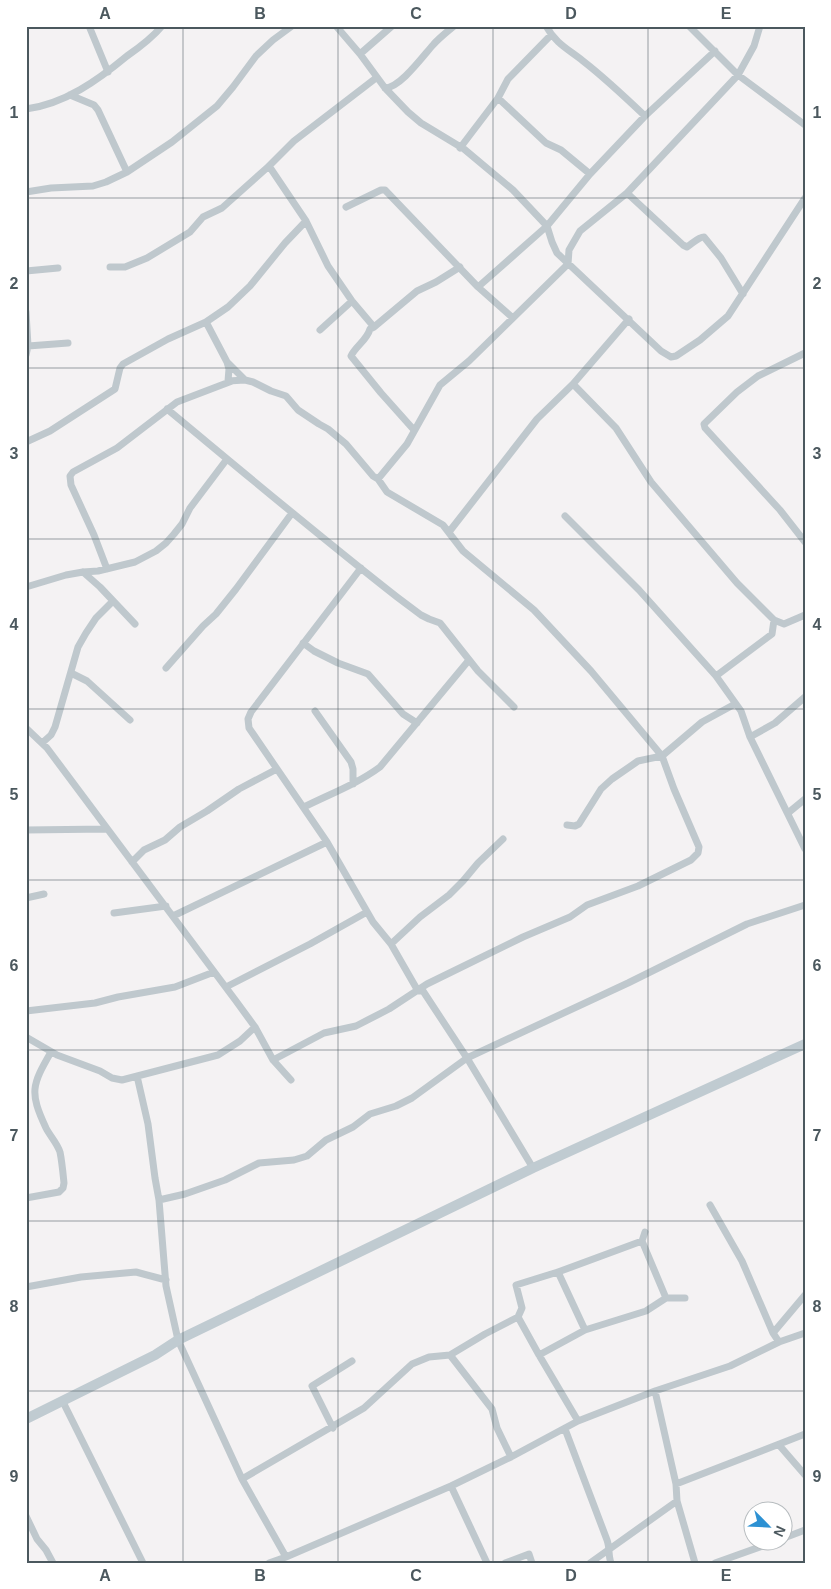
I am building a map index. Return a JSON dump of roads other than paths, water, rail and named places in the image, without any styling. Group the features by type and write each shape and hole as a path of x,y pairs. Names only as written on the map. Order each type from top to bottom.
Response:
{"street":[{"path":"89,26 108,72"},
{"path":"27,107 47,104 70,95 108,72 154,35 162,26"},
{"path":"26,192 51,188 92,186 127,172 172,142 217,106 233,88 256,56 292,26"},
{"path":"336,26 360,54 384,88 421,123 464,149 513,190 547,226 549,236 557,253 666,355 671,357 676,356 720,324 731,312 805,198"},
{"path":"360,54 392,26"},
{"path":"384,88 390,88 400,81 427,54 434,44 454,26"},
{"path":"546,26 551,35 566,49 583,60 645,116"},
{"path":"688,26 738,75 805,125"},
{"path":"378,479 407,444 440,386 469,361 568,264 570,250 580,230 627,193 738,75 754,46 760,26"},
{"path":"460,148 498,98 508,79 551,35"},
{"path":"478,287 547,226 590,174 645,116 715,51"},
{"path":"110,267 125,267 147,258 190,232 203,217 222,208 270,166 294,141 376,78"},
{"path":"70,95 94,105 98,110 127,172"},
{"path":"498,98 546,143 561,150 590,174"},
{"path":"270,166 306,221 328,266 352,301 374,327"},
{"path":"346,207 381,190 385,190 478,287 513,318"},
{"path":"627,193 683,245 687,247 701,237 707,239 743,294"},
{"path":"26,442 50,431 116,389 120,368 123,364 168,339 206,322 228,307 250,286 285,242 306,221"},
{"path":"414,430 351,356 353,350 368,336 370,329 417,291 460,267"},
{"path":"26,271 58,268"},
{"path":"320,330 352,301"},
{"path":"26,312 28,346 26,355"},
{"path":"449,532 537,419 573,384 629,319"},
{"path":"206,322 227,362 229,369 228,381"},
{"path":"28,346 68,343"},
{"path":"805,353 758,376 737,392 704,424 704,428 780,510 805,542"},
{"path":"227,362 245,380"},
{"path":"107,569 71,485 70,476 73,472 117,448 176,402 228,381 245,380 253,382 286,396 298,410 328,429 346,444 378,479 387,492 443,525 463,551 534,610 591,670 662,756 698,842 696,857 638,886 587,905 570,917 523,936 427,984 356,1026 324,1033 273,1060"},
{"path":"573,384 616,428 657,489 737,582 774,620 784,624"},
{"path":"167,409 361,568 421,615 429,620 440,623 478,671 514,707"},
{"path":"26,587 66,575 107,569 146,557 166,543 182,524 190,508 227,459"},
{"path":"166,668 202,626 216,614 292,513"},
{"path":"565,516 639,590 716,676 741,711 750,737 805,849"},
{"path":"361,568 251,712 248,719 249,728 327,842 373,922 391,944 418,991 423,992 467,1058 533,1168"},
{"path":"83,572 135,624"},
{"path":"42,743 51,735 55,727 78,648 96,618 114,601"},
{"path":"716,676 784,624 805,615"},
{"path":"772,634 774,620"},
{"path":"303,644 338,663 368,674 403,714 416,723"},
{"path":"304,807 353,784 380,767 469,660"},
{"path":"71,673 87,681 130,720"},
{"path":"750,737 775,723 805,697"},
{"path":"568,826 579,824 601,789 612,779 638,761 662,756 702,722 735,704"},
{"path":"315,711 351,762 353,784"},
{"path":"26,728 42,743 90,804 255,1027 273,1060 291,1080"},
{"path":"132,862 144,850 166,840 180,827 208,811 239,789 277,769"},
{"path":"788,813 805,799"},
{"path":"26,830 107,829"},
{"path":"391,944 463,881 478,863 503,839"},
{"path":"173,916 327,842"},
{"path":"26,898 44,894"},
{"path":"114,914 166,906"},
{"path":"159,1200 185,1194 226,1180 258,1163 294,1160 307,1156 326,1140 353,1127 370,1114 396,1106 412,1098 467,1058 628,983 747,924 805,906"},
{"path":"226,987 367,912"},
{"path":"26,1011 94,1003 175,987 214,972"},
{"path":"26,1037 63,1058 100,1071 112,1078 122,1080 218,1055 240,1041 255,1027"},
{"path":"26,1419 155,1355 178,1340 533,1168 805,1044"},
{"path":"26,1198 59,1192 63,1188 64,1183 60,1152 56,1142 47,1130 35,1101 34,1085 37,1075 51,1052"},
{"path":"137,1076 148,1124 159,1200 166,1280 178,1340 242,1479 286,1557"},
{"path":"710,1205 742,1261 773,1333 779,1342"},
{"path":"645,1232 642,1241 666,1298"},
{"path":"178,1340 406,1234"},
{"path":"242,1479 333,1428 364,1408 412,1364 429,1357 450,1355 518,1317 522,1308 516,1285 558,1272 642,1241"},
{"path":"26,1287 81,1277 136,1272 166,1280"},
{"path":"558,1272 585,1330"},
{"path":"773,1333 805,1295"},
{"path":"538,1356 585,1330 646,1311 666,1298 686,1298"},
{"path":"518,1317 538,1356 578,1421"},
{"path":"269,1563 451,1486 511,1457 578,1421 655,1391 730,1366 779,1342 805,1334"},
{"path":"450,1355 492,1409 497,1428 511,1457"},
{"path":"333,1428 312,1386 352,1361"},
{"path":"655,1391 676,1484 677,1501 695,1563"},
{"path":"62,1402 143,1563"},
{"path":"565,1429 610,1549 608,1553 611,1563"},
{"path":"676,1484 805,1434"},
{"path":"779,1445 805,1476"},
{"path":"451,1486 487,1563"},
{"path":"590,1563 677,1501"},
{"path":"26,1516 37,1539 53,1563"},
{"path":"715,1563 746,1552"},
{"path":"506,1563 529,1554 532,1563"}]}
